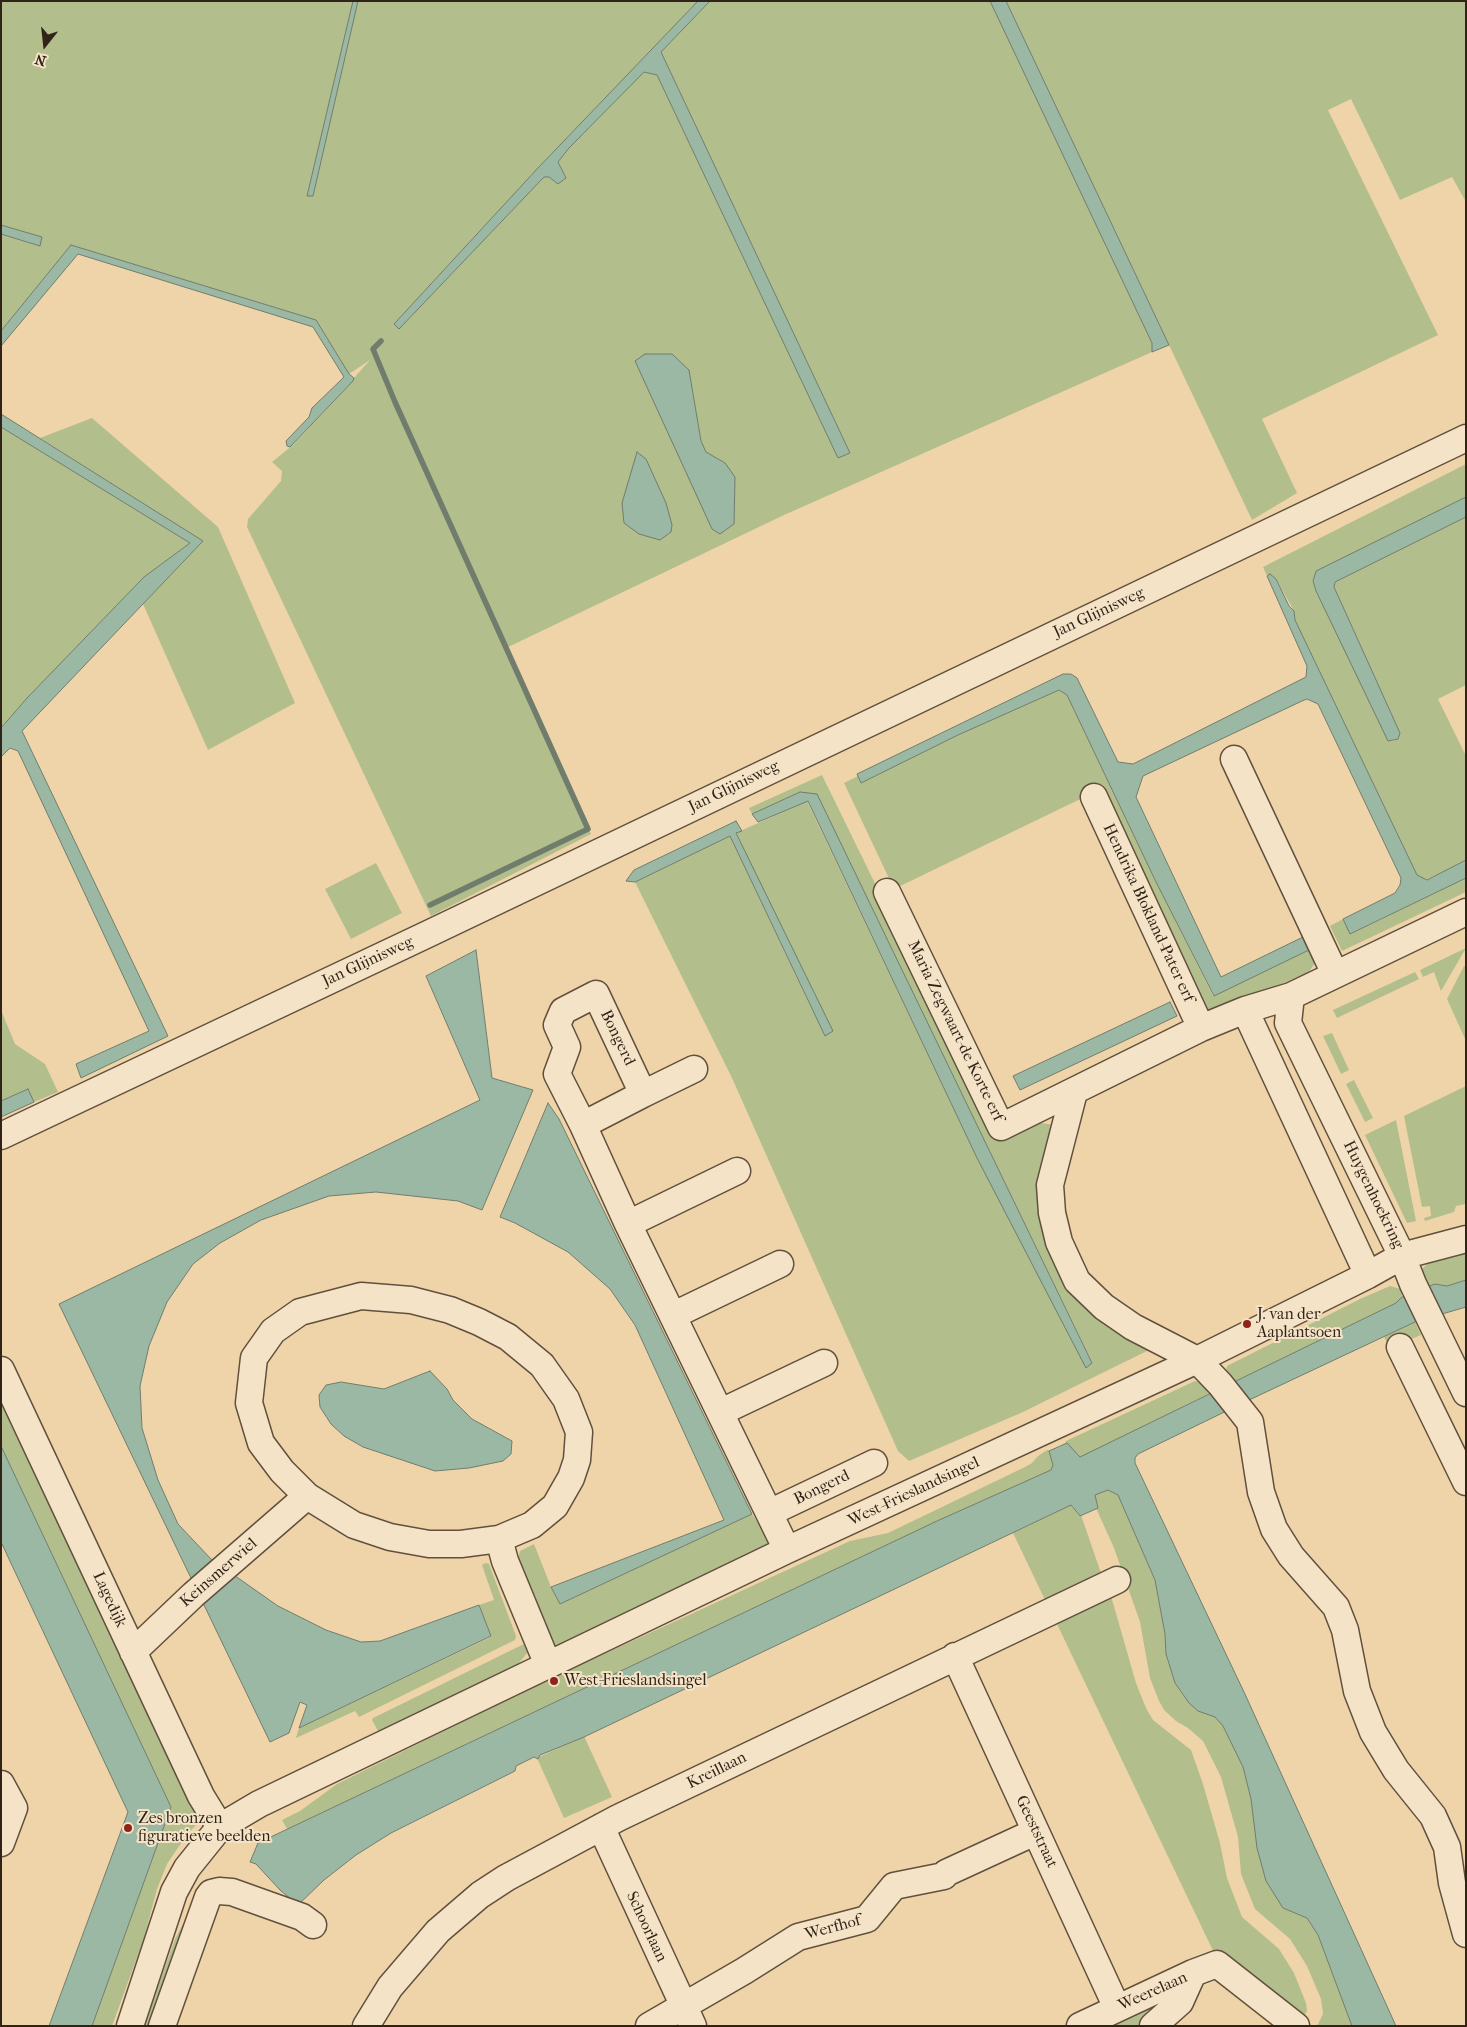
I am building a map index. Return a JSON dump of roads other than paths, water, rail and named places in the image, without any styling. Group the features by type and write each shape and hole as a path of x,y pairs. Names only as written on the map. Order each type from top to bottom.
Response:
{"street":[{"name":"Jan Glijnisweg","path":"1,1136 1466,438"},
{"path":"1234,760 1335,974"},
{"name":"Hendrika Blokland-Pater erf","path":"1094,797 1201,1028"},
{"name":"Maria Zegwaart-de Korte erf","path":"887,892 1001,1127 1074,1092"},
{"path":"1466,912 1291,996 1245,1010 1201,1028 1074,1092 1050,1186 1052,1213 1059,1242 1077,1281 1104,1307 1133,1327 1197,1360 1220,1384 1250,1422 1261,1492 1274,1529 1291,1556 1336,1607 1345,1630 1357,1691 1373,1732 1396,1770 1433,1816 1447,1847 1452,1883 1466,1934"},
{"name":"Bongerd","path":"643,1094 596,994 563,1011 557,1025 567,1047 557,1074 787,1550"},
{"name":"Huygenhoekring","path":"1291,996 1288,1023 1402,1256 1413,1284 1466,1394 1431,1409"},
{"path":"1245,1010 1368,1275"},
{"path":"583,1125 694,1069"},
{"path":"628,1224 737,1171"},
{"name":"West-Frieslandsingel","path":"130,2026 174,1892 187,1868 220,1827 259,1804 787,1550 1197,1360 1368,1275 1402,1256 1466,1239"},
{"path":"674,1315 780,1264"},
{"path":"361,1296 411,1300 450,1310 480,1322 508,1337 542,1365 566,1399 579,1432 578,1460 571,1478 555,1506 532,1525 499,1539 460,1544 431,1544 390,1536 354,1525 307,1496 282,1471 262,1443 249,1403 254,1358 273,1331 300,1312 361,1296"},
{"path":"1400,1347 1466,1482"},
{"path":"720,1412 824,1363"},
{"name":"Lagedijk","path":"1,1370 201,1796 220,1827"},
{"name":"Bongerd","path":"770,1513 874,1463"},
{"name":"Keinsmerwiel","path":"133,1652 225,1566 307,1496"},
{"path":"499,1539 505,1561 548,1665"},
{"name":"Kreillaan","path":"366,2026 396,1980 445,1925 480,1895 506,1878 601,1827 1117,1580"},
{"name":"Geeststraat","path":"956,1656 1117,2008"},
{"path":"1,1784 14,1808 1,1843"},
{"name":"Schoorlaan","path":"601,1827 688,2016"},
{"name":"Werfhof","path":"649,2026 688,2016 744,1971 798,1937 867,1919 894,1886 944,1876 946,1873 1035,1832"},
{"path":"162,2026 211,1893 220,1891 232,1892 302,1918 313,1925"},
{"path":"1193,1973 1217,1964 1296,2026"},
{"name":"Weerelaan","path":"1080,2026 1193,1973"},
{"name":"Weerelaan","path":"1154,2026 1180,2002 1193,1973"}],"waterway":[{"path":"381,341 373,349 395,402 588,829 430,905"}],"place":[{"name":"J. van der Aaplantsoen","path":"1247,1324"},
{"name":"West-Frieslandsingel","path":"554,1681"},
{"name":"Zes bronzen figuratieve beelden","path":"128,1828"}]}
